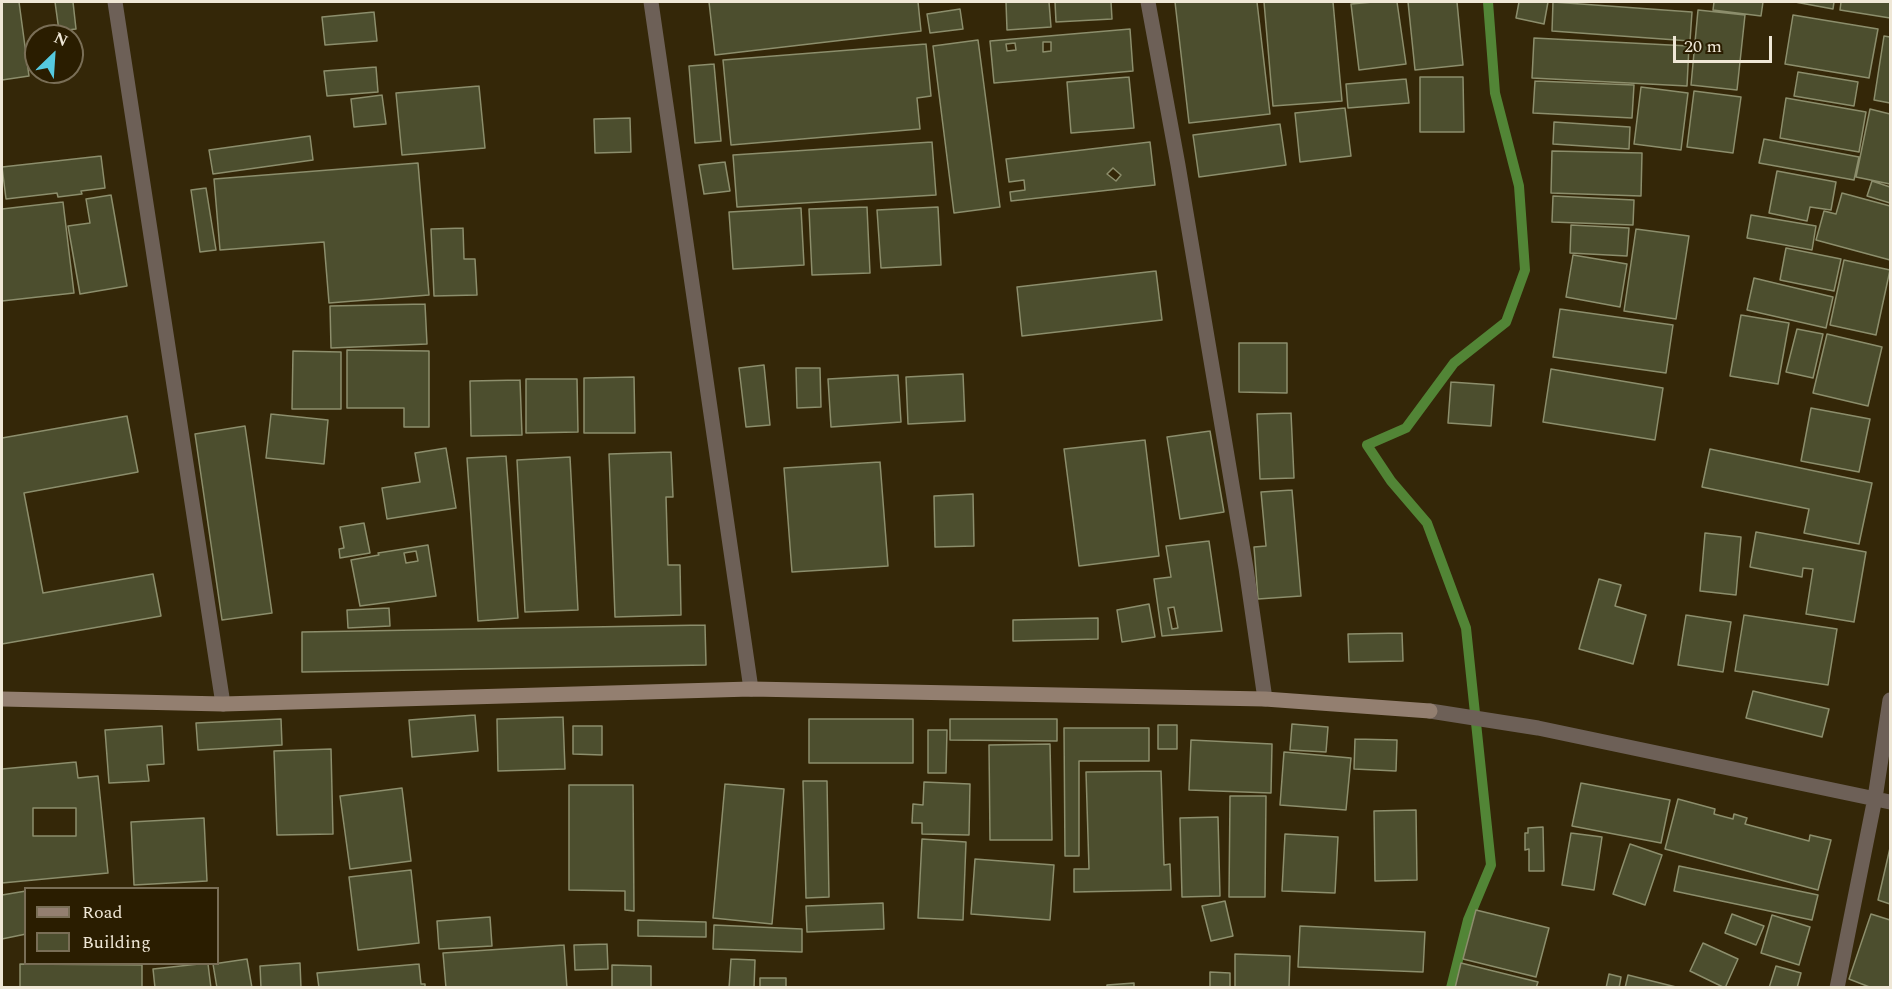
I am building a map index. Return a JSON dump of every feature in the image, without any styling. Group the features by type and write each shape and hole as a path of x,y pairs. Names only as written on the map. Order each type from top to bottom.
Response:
{"main road":[{"path":"2,699 223,704 751,689 1265,699 1430,711"}],"street":[{"path":"114,2 223,704"},
{"path":"651,2 751,689"},
{"path":"1148,2 1246,568 1265,699"},
{"path":"1837,987 1883,800 1890,700"},
{"path":"1430,711 1538,728 1883,800"}],"building":[{"path":"2,2 19,2 24,39 24,77 2,80"},
{"path":"55,2 73,2 75,24 58,24"},
{"path":"709,2 918,2 921,31 715,55"},
{"path":"1006,2 1049,2 1051,27 1007,30"},
{"path":"1055,2 1111,2 1112,19 1056,22"},
{"path":"1175,2 1257,2 1270,114 1189,123"},
{"path":"1264,2 1333,2 1342,101 1273,106"},
{"path":"1397,2 1406,64 1359,70 1351,4"},
{"path":"1408,2 1457,2 1463,65 1415,70"},
{"path":"1519,2 1548,2 1544,24 1516,18"},
{"path":"1553,2 1692,12 1690,41 1552,31"},
{"path":"1714,2 1763,2 1761,16 1713,10"},
{"path":"1795,2 1834,2 1833,9"},
{"path":"1841,2 1890,2 1890,18 1840,10"},
{"path":"960,9 963,29 930,33 927,14"},
{"path":"1698,10 1745,15 1737,90 1691,85"},
{"path":"374,12 377,41 325,45 322,17"},
{"path":"1793,15 1878,29 1869,78 1785,64"},
{"path":"1130,29 1133,71 994,83 990,41","holes":["1043,42 1051,42 1051,51 1043,52","1015,43 1016,50 1007,51 1006,44"]},
{"path":"1884,36 1890,37 1890,103 1874,100"},
{"path":"1534,38 1689,46 1687,86 1532,78"},
{"path":"978,40 1000,207 954,213 933,46"},
{"path":"926,44 931,96 917,98 920,129 731,145 723,60"},
{"path":"714,64 721,141 695,143 689,66"},
{"path":"376,67 378,92 327,96 324,71"},
{"path":"1798,72 1858,82 1854,106 1794,96"},
{"path":"1129,77 1134,128 1071,133 1067,82"},
{"path":"1420,77 1463,77 1464,132 1420,132"},
{"path":"1406,79 1409,103 1348,108 1346,84"},
{"path":"1535,81 1634,85 1632,118 1533,113"},
{"path":"479,86 485,148 402,155 396,93"},
{"path":"1641,87 1688,93 1681,150 1634,144"},
{"path":"1694,91 1741,97 1733,153 1687,147"},
{"path":"382,95 386,124 354,127 351,99"},
{"path":"1786,98 1866,112 1859,152 1780,138"},
{"path":"1345,108 1351,156 1300,162 1295,113"},
{"path":"1870,109 1890,114 1890,184 1856,177"},
{"path":"630,118 631,152 595,153 594,119"},
{"path":"1554,122 1630,127 1629,149 1553,144"},
{"path":"1280,124 1286,165 1199,177 1193,135"},
{"path":"310,136 313,160 213,174 209,150"},
{"path":"1764,139 1859,157 1854,180 1759,163"},
{"path":"932,142 936,195 737,207 733,155"},
{"path":"1150,142 1155,185 1011,201 1010,192 1025,190 1024,180 1009,182 1006,159","holes":["1113,168 1121,175 1116,181 1107,174"]},
{"path":"1552,151 1642,153 1641,196 1551,193"},
{"path":"101,156 105,188 58,197 57,193 6,199 2,167"},
{"path":"725,162 730,191 704,194 699,165"},
{"path":"418,163 429,295 329,303 324,242 220,250 214,179"},
{"path":"1777,171 1836,182 1831,210 1810,207 1807,221 1769,213"},
{"path":"1872,181 1890,187 1890,203 1867,196"},
{"path":"206,188 216,250 200,252 191,190"},
{"path":"1842,193 1890,206 1890,260 1816,240 1824,211 1836,214"},
{"path":"111,195 127,286 80,294 68,226 90,223 86,199"},
{"path":"1553,196 1634,200 1633,225 1552,222"},
{"path":"63,202 74,293 2,301 2,209"},
{"path":"867,207 870,273 812,275 809,209"},
{"path":"938,207 941,265 881,268 877,210"},
{"path":"801,208 804,265 733,269 729,212"},
{"path":"1751,215 1816,226 1812,250 1747,238"},
{"path":"1571,225 1629,228 1627,256 1570,253"},
{"path":"463,228 464,259 475,259 477,295 434,296 431,229"},
{"path":"1636,229 1689,236 1676,319 1624,311"},
{"path":"1786,248 1841,259 1834,291 1780,280"},
{"path":"1573,255 1627,264 1620,307 1566,297"},
{"path":"1844,260 1890,270 1876,335 1830,325"},
{"path":"1156,271 1162,320 1022,336 1017,287"},
{"path":"1754,278 1833,297 1826,328 1747,310"},
{"path":"425,304 427,344 331,348 330,306"},
{"path":"1560,309 1673,325 1666,373 1553,357"},
{"path":"1741,315 1789,323 1778,384 1730,376"},
{"path":"1797,329 1823,334 1813,378 1786,372"},
{"path":"1827,334 1882,347 1868,406 1813,393"},
{"path":"1239,343 1287,343 1287,393 1239,392"},
{"path":"347,350 429,351 429,427 404,427 404,408 347,408"},
{"path":"293,351 341,352 341,409 292,409"},
{"path":"764,365 770,425 746,427 739,368"},
{"path":"796,368 820,368 821,407 797,408"},
{"path":"1551,369 1663,388 1655,440 1543,422"},
{"path":"963,374 965,421 908,424 906,377"},
{"path":"898,375 901,422 831,427 828,379"},
{"path":"634,377 635,433 584,433 584,378"},
{"path":"526,379 577,379 578,432 526,433"},
{"path":"520,380 522,435 471,436 470,381"},
{"path":"1451,382 1494,385 1491,426 1448,423"},
{"path":"1811,408 1870,419 1859,472 1801,461"},
{"path":"1291,413 1294,478 1260,479 1257,414"},
{"path":"271,414 328,420 324,464 266,458"},
{"path":"127,416 138,472 24,493 43,593 153,574 161,616 2,644 2,438"},
{"path":"245,426 272,613 222,620 195,434"},
{"path":"1210,431 1224,512 1180,519 1167,437"},
{"path":"1145,440 1159,556 1079,566 1064,449"},
{"path":"446,448 456,508 387,519 382,488 420,482 415,453"},
{"path":"1710,449 1872,483 1859,544 1804,533 1809,509 1702,487"},
{"path":"671,452 673,497 666,497 668,565 680,565 681,615 615,617 609,454"},
{"path":"506,456 518,618 478,621 467,458"},
{"path":"570,457 578,610 525,612 517,460"},
{"path":"880,462 888,566 792,572 784,468"},
{"path":"1292,490 1301,596 1258,599 1254,547 1266,546 1261,492"},
{"path":"973,494 974,546 935,547 934,496"},
{"path":"364,523 370,553 340,558 339,549 344,548 340,527"},
{"path":"1756,532 1866,552 1854,622 1806,614 1813,569 1803,568 1802,577 1750,567"},
{"path":"1705,533 1741,537 1736,595 1700,591"},
{"path":"1209,541 1222,631 1162,636 1154,579 1171,577 1166,546","holes":["1174,607 1178,628 1172,629 1168,608"]},
{"path":"428,545 436,596 360,606 351,560 379,555 378,553","holes":["416,551 418,561 406,563 404,553"]},
{"path":"1599,579 1621,585 1615,606 1646,615 1633,664 1579,649"},
{"path":"1149,604 1155,637 1122,642 1117,610"},
{"path":"389,608 390,626 348,628 347,610"},
{"path":"1686,615 1731,622 1723,672 1678,665"},
{"path":"1744,615 1837,629 1828,685 1735,671"},
{"path":"1098,618 1098,639 1013,641 1013,620"},
{"path":"705,625 706,665 302,672 302,632"},
{"path":"1402,633 1403,661 1349,662 1348,634"},
{"path":"1753,691 1829,709 1822,737 1746,718"},
{"path":"475,715 478,751 412,757 409,720"},
{"path":"563,717 565,769 498,771 497,719"},
{"path":"281,719 282,745 198,750 196,723"},
{"path":"809,719 913,719 913,763 809,763"},
{"path":"950,719 1057,719 1057,741 950,740"},
{"path":"1292,724 1328,727 1326,752 1290,750"},
{"path":"1158,725 1177,725 1177,749 1158,749"},
{"path":"162,726 164,764 147,765 149,781 109,783 105,730"},
{"path":"573,726 602,726 602,755 573,754"},
{"path":"1064,728 1149,728 1149,761 1079,761 1079,856 1065,856"},
{"path":"928,730 947,730 946,773 928,773"},
{"path":"1355,739 1397,740 1396,771 1354,769"},
{"path":"1191,740 1272,744 1271,793 1189,790"},
{"path":"1050,744 1052,840 990,840 989,745"},
{"path":"331,749 333,834 277,835 274,751"},
{"path":"1284,752 1351,758 1346,810 1280,805"},
{"path":"76,762 78,778 98,776 108,873 2,883 2,769","holes":["33,808 76,808 76,836 33,836"]},
{"path":"1161,771 1164,865 1170,864 1171,890 1074,892 1074,869 1089,869 1086,772"},
{"path":"803,781 827,781 829,897 806,898"},
{"path":"924,782 970,784 969,835 922,834 922,823 912,823 913,804 923,805"},
{"path":"1581,783 1670,800 1661,843 1572,826"},
{"path":"725,784 784,789 772,924 713,918"},
{"path":"569,785 633,785 634,911 625,910 625,891 569,890"},
{"path":"402,788 411,861 350,869 340,796"},
{"path":"1230,796 1266,796 1265,897 1229,897"},
{"path":"1678,799 1715,809 1714,814 1733,819 1734,814 1747,818 1745,824 1809,841 1810,835 1831,840 1818,890 1665,849"},
{"path":"1416,810 1417,880 1375,881 1374,811"},
{"path":"1218,817 1220,896 1182,897 1180,818"},
{"path":"204,818 207,881 134,885 131,822"},
{"path":"1543,827 1544,871 1529,871 1529,849 1525,850 1525,833 1528,833 1528,828"},
{"path":"1571,833 1602,837 1594,890 1562,885"},
{"path":"1285,834 1338,837 1335,893 1282,891"},
{"path":"922,839 966,842 963,920 918,918"},
{"path":"1630,844 1662,855 1645,905 1613,894"},
{"path":"1890,848 1890,904 1878,900"},
{"path":"975,859 1054,865 1050,920 971,914"},
{"path":"1679,866 1818,895 1812,920 1674,891"},
{"path":"411,870 419,943 358,950 349,877"},
{"path":"24,891 24,934 2,939 2,895"},
{"path":"1225,901 1233,936 1211,941 1202,906"},
{"path":"883,903 884,929 807,932 806,906"},
{"path":"1476,910 1549,928 1536,977 1463,959"},
{"path":"1732,914 1764,926 1756,945 1725,933"},
{"path":"1871,914 1890,920 1890,988 1872,988 1849,979"},
{"path":"1772,915 1810,927 1799,965 1761,953"},
{"path":"490,917 492,946 439,949 437,921"},
{"path":"638,920 706,922 706,937 638,936"},
{"path":"714,925 802,929 802,952 713,949"},
{"path":"1300,926 1425,932 1423,972 1298,967"},
{"path":"1703,943 1738,959 1725,988 1690,971"},
{"path":"607,944 608,969 575,970 574,945"},
{"path":"564,945 567,988 446,988 443,953"},
{"path":"1235,954 1290,956 1289,988 1235,988"},
{"path":"247,959 252,988 217,988 213,965"},
{"path":"731,959 755,960 754,988 729,988"},
{"path":"300,963 301,988 261,988 260,966"},
{"path":"1461,963 1538,982 1536,988 1455,988"},
{"path":"20,964 142,965 142,988 20,988"},
{"path":"419,964 421,984 425,984 425,988 319,988 317,973"},
{"path":"208,965 211,988 155,988 153,969"},
{"path":"612,965 651,966 651,988 612,988"},
{"path":"1776,966 1801,973 1797,988 1769,988"},
{"path":"1210,972 1230,973 1230,988 1210,988"},
{"path":"1609,974 1621,977 1619,988 1606,988"},
{"path":"1628,975 1680,988 1625,988"},
{"path":"760,978 786,978 786,988 760,988"},
{"path":"1134,983 1134,988 1107,988 1107,985"}],"waterway":[{"path":"1451,988 1468,920 1491,865 1466,628 1427,523 1391,481 1367,445 1406,428 1454,363 1506,322 1525,270 1519,186 1495,93 1488,2"}]}
